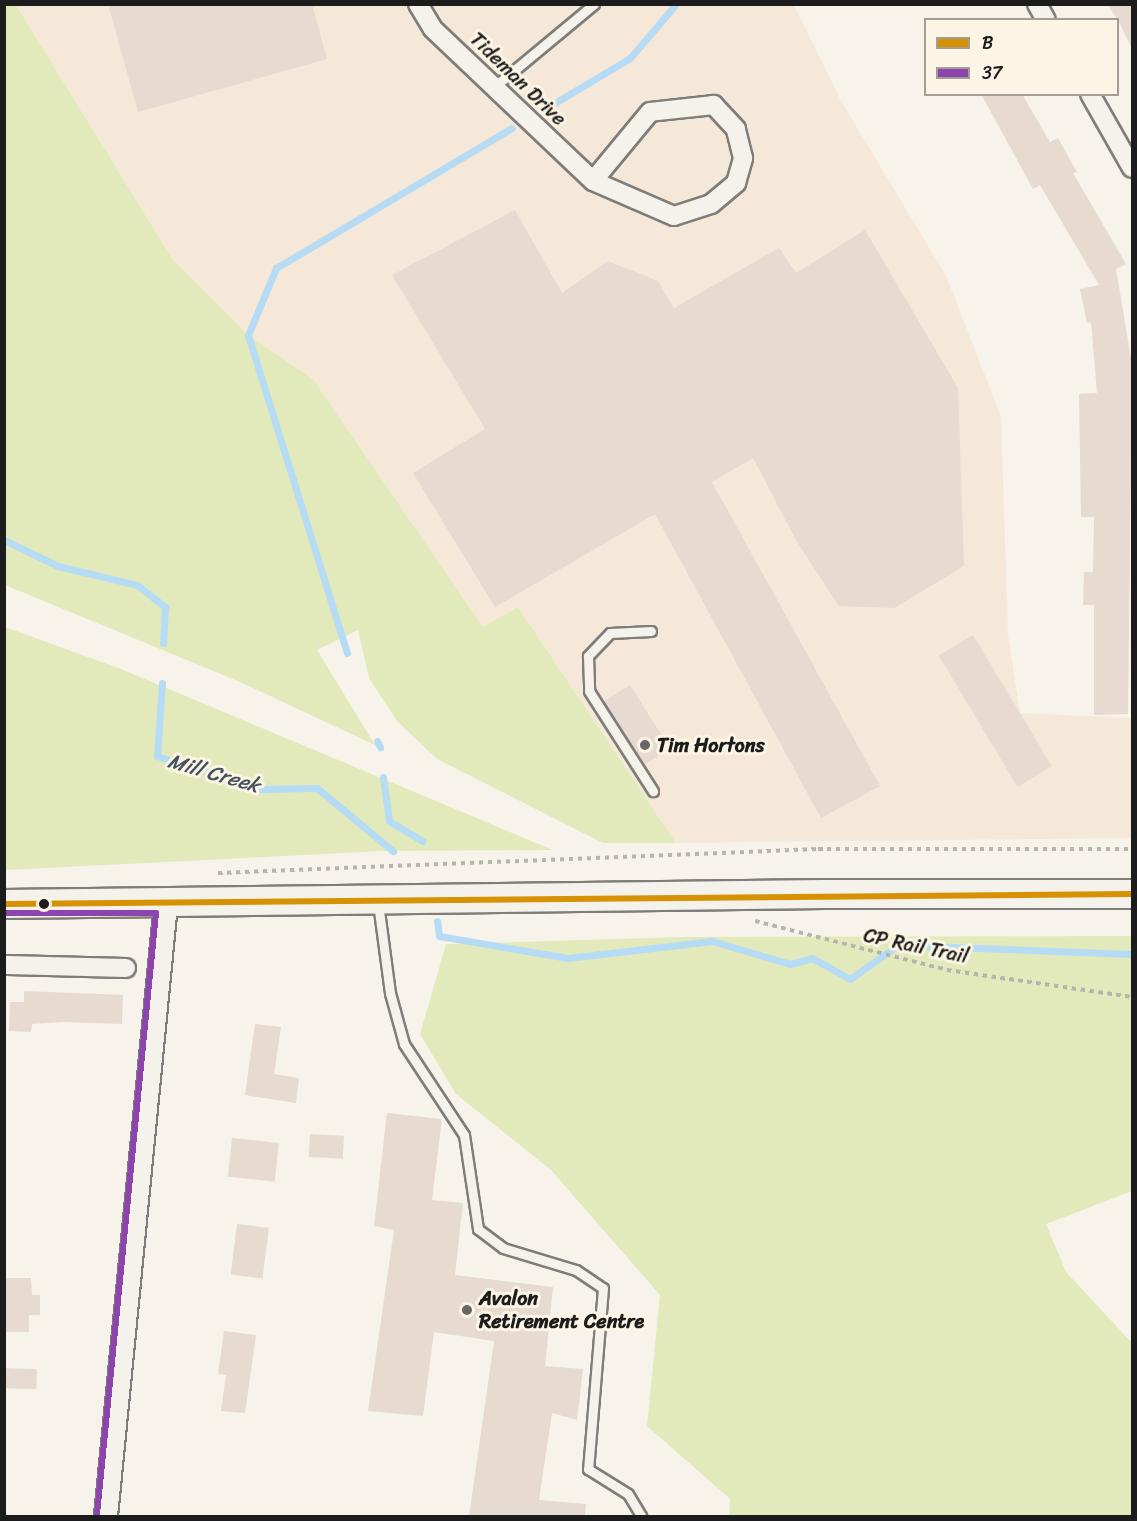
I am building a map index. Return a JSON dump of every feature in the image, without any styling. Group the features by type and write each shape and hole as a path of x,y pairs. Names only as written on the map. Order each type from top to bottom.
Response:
{"main road":[{"path":"4,904 166,904 824,894 1132,894"}],"street":[{"name":"Tideman Drive","path":"418,4 433,29 593,182 674,216 711,204 736,183 743,158 736,129 714,105 650,112 593,182"},
{"path":"1037,4 1045,18"},
{"path":"1090,96 1132,168"},
{"path":"106,1516 166,904"},
{"path":"4,965 126,968"}],"lane":[{"path":"494,87 594,4"},
{"path":"651,631 610,633 588,656 589,691 653,791"},
{"path":"378,901 390,993 404,1044 464,1135 478,1229 503,1248 576,1270 603,1288 588,1469 628,1494 641,1516"}],"path":[{"path":"218,873 818,849 1132,849"},
{"name":"CP Rail Trail","path":"752,920 947,970 1132,997"}],"shaded area":[{"path":"16,5 794,5 841,101 946,276 1001,416 1008,635 1020,713 1132,718 1132,838 676,843 519,608 483,627 313,379 248,335 173,260"}],"green space":[{"path":"4,5 16,5 173,260 248,335 313,379 483,627 518,607 676,843 603,843 437,759 397,721 369,678 358,630 317,650 375,745 240,682 5,585"},
{"path":"5,627 121,669 553,850 383,851 5,870"},
{"path":"1132,936 1132,1191 1046,1224 1066,1272 1132,1343 1132,1516 729,1516 730,1499 647,1426 660,1295 551,1170 456,1094 420,1034 446,944 685,937"}],"building":[{"path":"108,4 312,4 327,59 138,112"},
{"path":"1107,4 1132,4 1132,49 1119,18 1117,18"},
{"path":"982,96 1023,96 1050,142 1058,138 1077,172 1073,173 1126,264 1116,269 1132,364 1128,714 1094,715 1094,605 1083,605 1084,572 1093,572 1094,517 1081,517 1079,394 1097,393 1091,322 1087,323 1080,289 1099,285 1040,185 1033,189"},
{"path":"515,210 562,293 608,261 658,281 674,308 779,248 796,273 865,230 958,388 964,566 894,608 839,606 797,542 753,458 712,482 880,786 821,818 655,514 495,607 413,473 485,429 392,275"},
{"path":"973,635 1052,766 1018,787 939,656"},
{"path":"630,685 670,749 643,765 604,701"},
{"path":"24,991 123,995 122,1024 63,1022 32,1024 31,1032 9,1031 10,1002 24,1002"},
{"path":"255,1024 281,1027 274,1074 299,1078 296,1103 245,1095"},
{"name":"Avalon Retirement Centre","path":"387,1113 442,1119 432,1200 463,1203 455,1275 553,1287 545,1366 583,1369 577,1420 552,1413 539,1500 586,1504 585,1516 469,1516 494,1341 434,1332 423,1416 368,1411 394,1230 374,1226"},
{"path":"310,1134 344,1136 343,1159 309,1157"},
{"path":"232,1138 279,1143 275,1182 228,1177"},
{"path":"237,1224 269,1228 263,1279 231,1275"},
{"path":"4,1278 31,1278 32,1295 40,1295 40,1315 29,1315 29,1332 4,1332"},
{"path":"224,1331 256,1335 245,1413 221,1411 226,1375 218,1374"},
{"path":"4,1368 37,1369 36,1389 4,1388"}],"waterway":[{"path":"543,110 630,58 676,4"},
{"path":"347,653 248,335 276,268 512,128"},
{"name":"Mill Creek","path":"4,540 58,566 137,585 165,607 163,643"},
{"name":"Mill Creek","path":"162,683 157,756 261,789 317,788 393,851"},
{"path":"377,741 380,747"},
{"path":"383,777 389,821 422,841"},
{"path":"437,921 439,936 568,958 712,941 790,964 812,958 850,979 898,945 1132,954"}],"transit line":[{"name":"B","path":"4,904 1132,894"},
{"name":"37","path":"4,913 156,913 97,1515"}],"place":[{"name":"Tim Hortons","path":"645,745"},
{"name":"Avalon Retirement Centre","path":"467,1310"}]}
